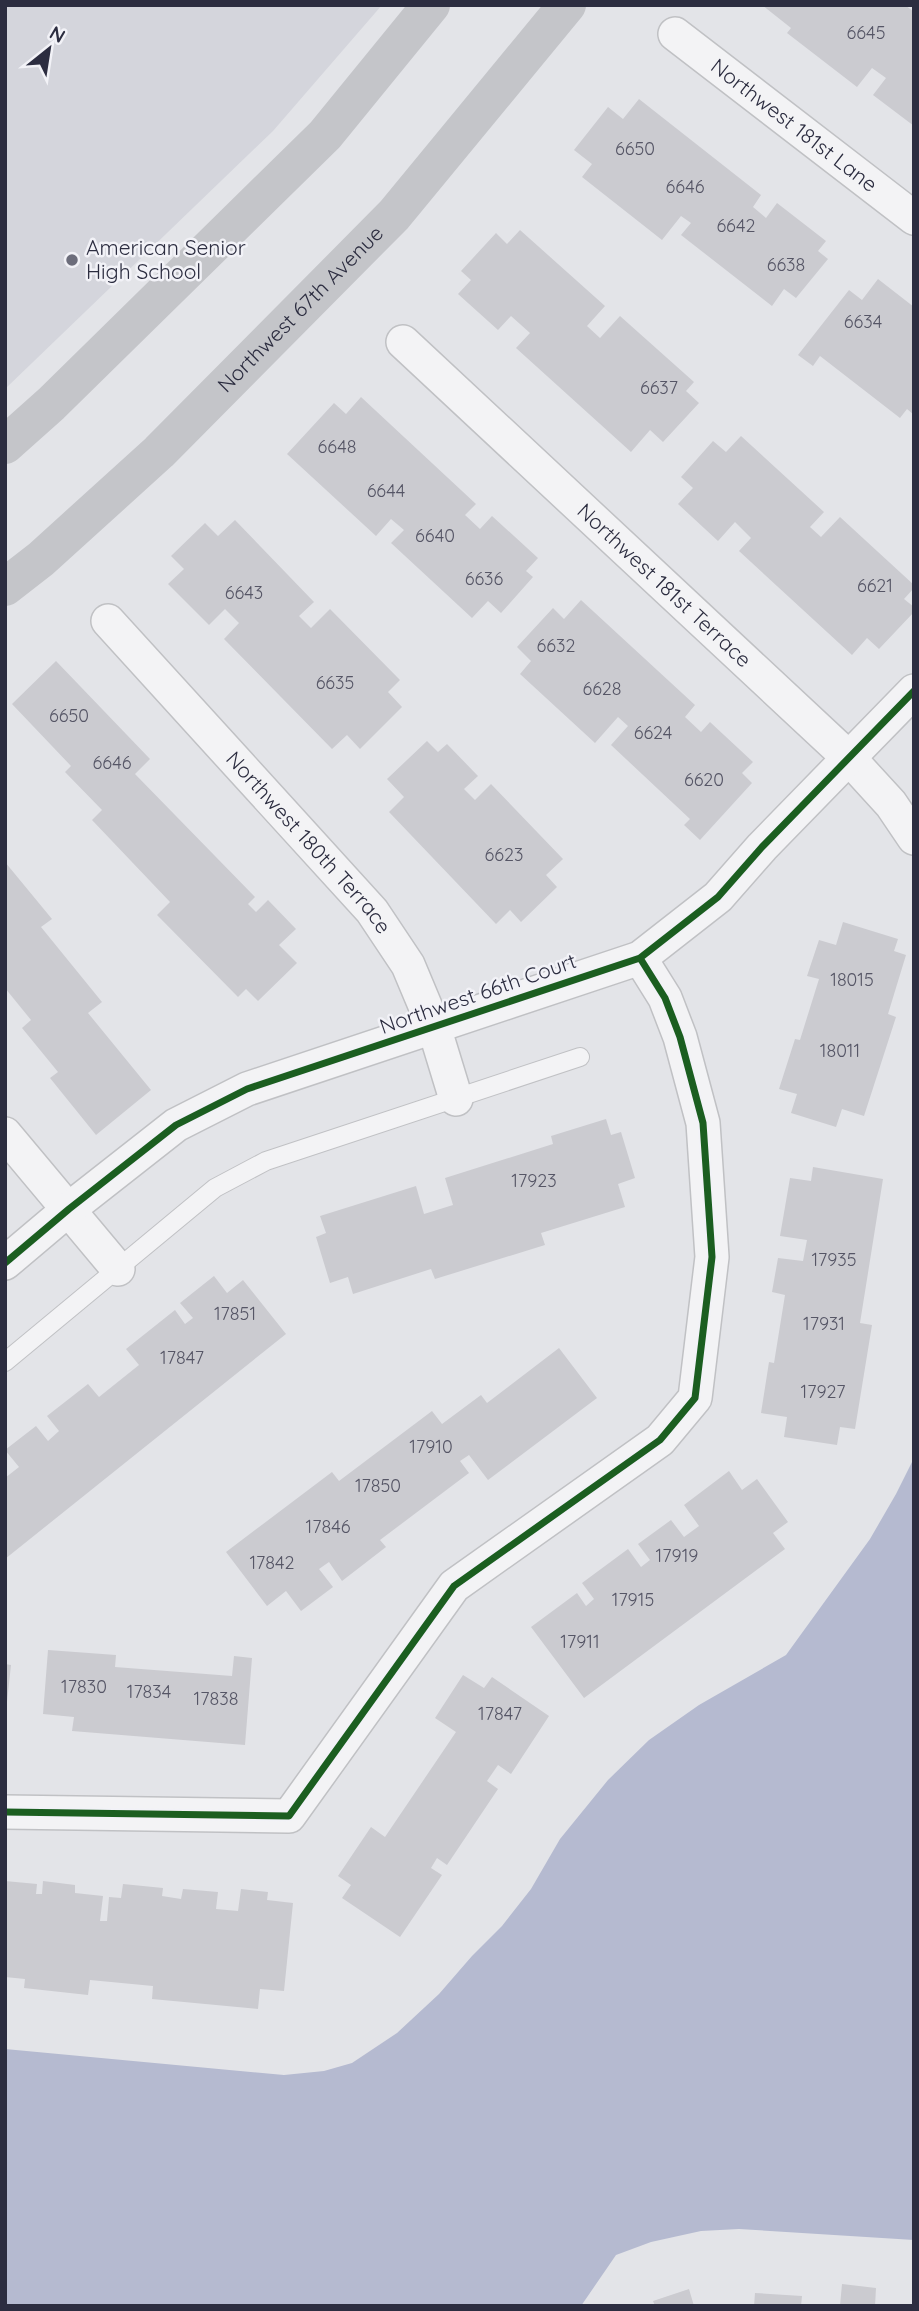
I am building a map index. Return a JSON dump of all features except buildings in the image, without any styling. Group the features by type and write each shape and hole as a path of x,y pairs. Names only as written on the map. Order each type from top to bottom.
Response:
{"main road":[{"path":"5,445 51,404 324,135 431,5"},
{"name":"Northwest 67th Avenue","path":"5,587 41,559 159,452 394,215 567,5"}],"street":[{"name":"Northwest 181st Lane","path":"675,34 914,218"},
{"name":"Northwest 181st Terrace","path":"403,342 849,758 891,804 914,838"},
{"name":"Northwest 180th Terrace","path":"108,621 372,911 408,965 434,1027 456,1099"},
{"name":"Northwest 66th Court","path":"5,1263 176,1125 247,1088 640,958 718,897 762,847 914,691"},
{"path":"5,1812 289,1816 454,1586 660,1440 695,1398 712,1257 704,1123 680,1037 664,998 640,958"},
{"path":"5,1134 118,1269"}],"lane":[{"path":"5,1362 215,1188 266,1161 580,1057"}],"shaded area":[{"name":"American Senior High School","path":"5,5 382,5 273,131 5,389"}],"water":[{"path":"914,1458 914,2240 739,2229 701,2231 651,2242 616,2255 581,2306 5,2306 5,2049 284,2075 324,2071 352,2063 397,2033 439,1994 502,1926 531,1889 560,1839 608,1780 649,1740 699,1705 786,1655 870,1539"}],"cycle path":[{"path":"5,1263 176,1125 247,1089 640,958 718,897 762,847 914,691"},
{"path":"5,1812 289,1816 454,1586 660,1440 695,1398 712,1257 703,1123 680,1037 665,998 640,958"}],"place":[{"name":"American Senior High School","path":"72,260"}]}
